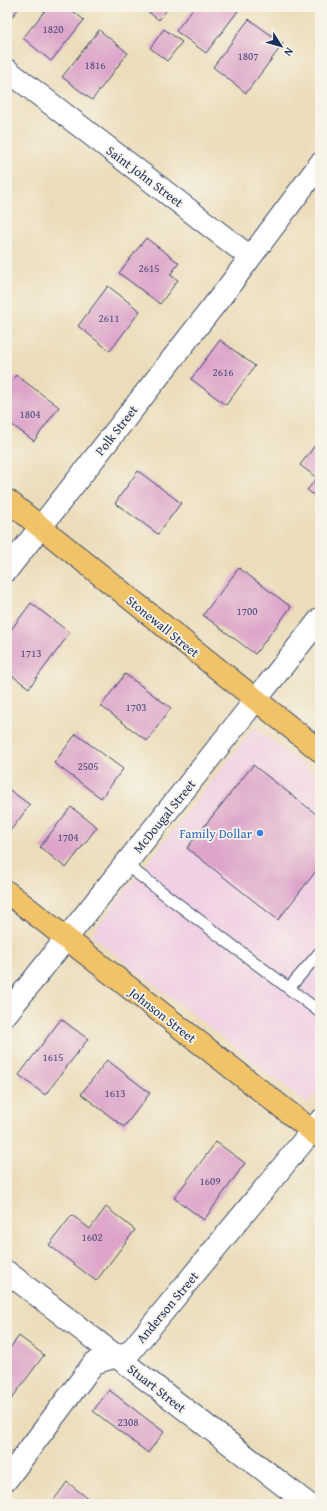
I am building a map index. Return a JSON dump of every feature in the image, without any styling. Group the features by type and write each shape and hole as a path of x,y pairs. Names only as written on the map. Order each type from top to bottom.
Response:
{"main road":[{"name":"Stonewall Street","path":"7,500 320,751"},
{"name":"Johnson Street","path":"7,892 317,1130"}],"street":[{"name":"Saint John Street","path":"7,70 250,257"},
{"path":"250,257 320,164"},
{"name":"Polk Street","path":"7,570 226,290 250,257"},
{"name":"McDougal Street","path":"7,1012 320,619"},
{"name":"Anderson Street","path":"7,1479 94,1363 130,1352 317,1130"},
{"name":"Stuart Street","path":"7,1272 114,1356 308,1504"}],"lane":[{"path":"125,864 320,1012"},
{"path":"289,988 320,952"}],"shaded area":[{"path":"254,727 320,778 320,1088 308,1104 91,935"}],"building":[{"path":"7,7 20,7 7,23"},
{"path":"48,7 68,7 84,20 51,61 23,38"},
{"path":"142,7 169,7 159,20"},
{"path":"194,7 241,7 206,53 176,31"},
{"path":"249,19 283,44 246,93 213,67"},
{"path":"164,29 182,42 167,61 150,48"},
{"path":"99,30 128,53 92,100 62,77"},
{"path":"146,238 179,263 170,275 178,280 160,304 119,273"},
{"path":"108,286 140,311 110,351 78,326"},
{"path":"220,340 255,366 226,405 191,379"},
{"path":"16,375 59,407 34,441 7,421 7,388"},
{"path":"320,439 320,500 307,490 317,478 300,465"},
{"path":"138,471 181,503 158,534 115,503"},
{"path":"239,568 291,607 255,654 203,615"},
{"path":"31,603 70,633 29,688 7,672 7,635"},
{"path":"125,674 171,708 147,741 101,706"},
{"path":"76,734 123,769 101,798 54,763"},
{"name":"Family Dollar","path":"253,765 320,817 320,866 278,920 187,848"},
{"path":"7,788 30,805 7,835"},
{"path":"71,807 97,827 66,868 40,847"},
{"path":"61,1019 88,1039 45,1095 19,1075"},
{"path":"107,1060 150,1093 124,1127 81,1094"},
{"path":"216,1142 245,1163 204,1220 174,1198"},
{"path":"106,1207 135,1230 96,1281 49,1245 72,1215 90,1229"},
{"path":"19,1336 44,1355 10,1401 7,1399 7,1352"},
{"path":"109,1390 164,1432 148,1453 93,1411"},
{"path":"67,1482 95,1504 51,1504"}],"place":[{"name":"Family Dollar","path":"260,833"}]}
